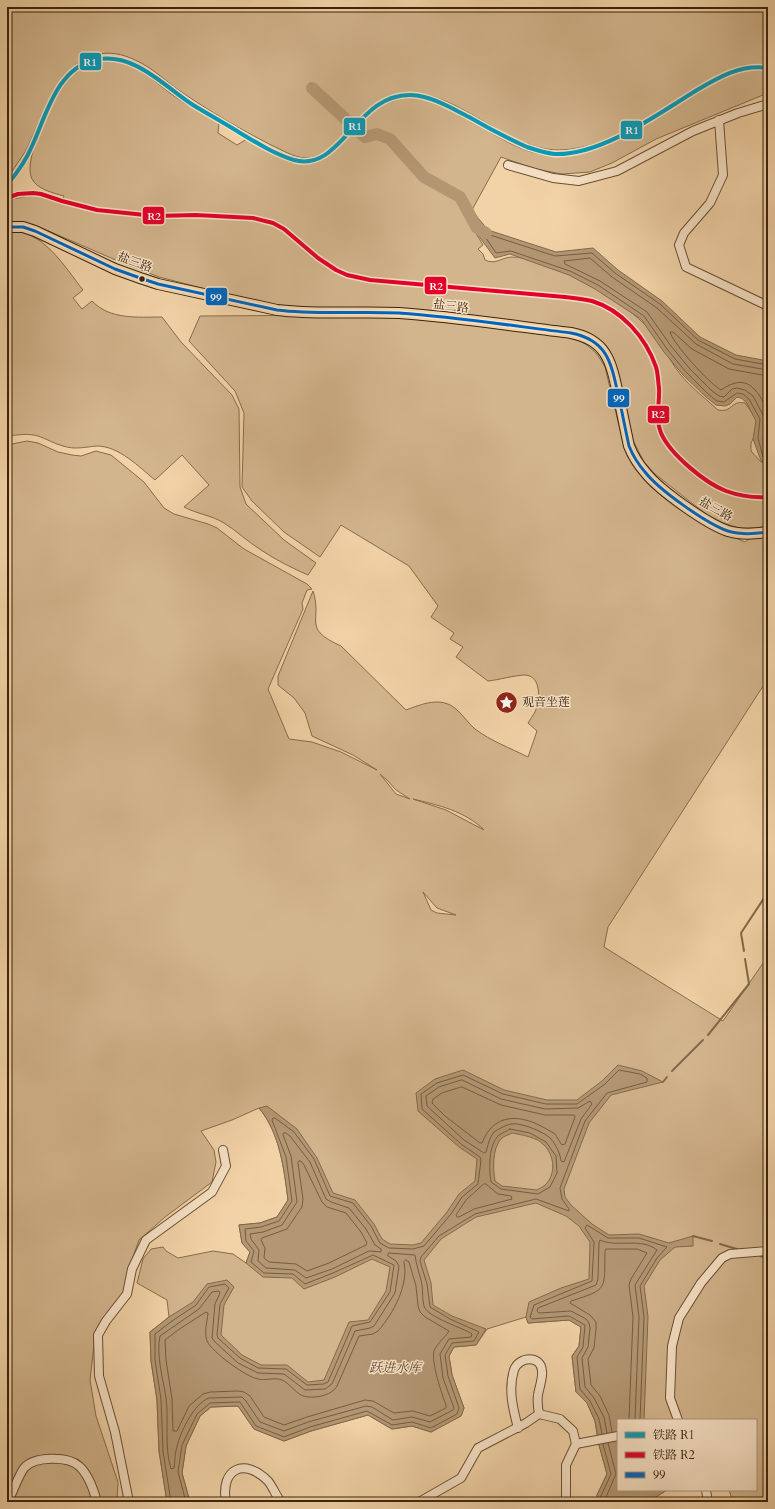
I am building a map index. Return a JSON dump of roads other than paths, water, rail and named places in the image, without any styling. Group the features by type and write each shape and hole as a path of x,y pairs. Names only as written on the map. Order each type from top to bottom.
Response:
{"main road":[{"name":"盐三路","path":"7,227 23,227 35,231 115,269 150,281 277,310 406,314 563,332 587,337 599,345 612,365 629,446 635,460 648,476 707,521 728,531 747,534 768,532"}],"street":[{"path":"508,165 553,178 579,181 617,171 693,130 768,104"},
{"path":"719,120 723,175 710,204 684,233 679,245 686,267 768,306"},
{"path":"129,1502 115,1432 99,1376 98,1334 106,1320 127,1294 132,1269 146,1240 212,1192 219,1182 226,1166 223,1150"},
{"path":"678,1419 670,1398 672,1346 679,1318 701,1283 722,1258 730,1254 768,1251"},
{"path":"518,1428 512,1406 511,1390 514,1370 517,1363 524,1360 534,1359 540,1364 543,1372 538,1397 539,1414"},
{"path":"419,1502 460,1478 478,1448 526,1424 539,1414"},
{"path":"539,1414 560,1419 573,1431 576,1444 566,1464 566,1502"},
{"path":"576,1444 617,1436"},
{"path":"8,1502 24,1468 40,1459 64,1460 79,1466 92,1485 97,1502"},
{"path":"226,1502 226,1485 230,1475 236,1468 243,1468 252,1471 267,1480 281,1502"},
{"path":"706,1491 708,1502"}],"water":[{"path":"474,213 488,230 556,252 593,248 618,270 662,301 700,337 736,355 768,361 768,463 762,462 753,439 756,421 746,402 737,397 730,404 725,406 716,405 683,375 664,352 641,319 595,289 569,275 510,254 495,258 475,231"},
{"name":"跃进水库","path":"618,1065 642,1071 663,1082 611,1095 589,1123 564,1189 565,1197 571,1205 592,1224 609,1235 639,1234 669,1243 693,1236 693,1246 675,1247 660,1260 644,1286 648,1317 644,1419 617,1419 617,1491 665,1491 648,1502 597,1502 597,1495 607,1474 599,1445 595,1421 587,1403 576,1392 572,1356 579,1346 581,1327 569,1320 528,1323 526,1317 529,1302 561,1288 589,1279 590,1242 579,1226 566,1216 536,1203 476,1217 441,1239 424,1260 431,1283 433,1305 452,1316 486,1329 476,1345 454,1347 449,1356 452,1375 464,1408 461,1416 431,1432 412,1426 392,1429 368,1415 311,1431 284,1441 254,1429 238,1406 211,1407 200,1416 186,1446 182,1473 190,1502 167,1502 159,1451 157,1400 151,1361 150,1332 169,1317 193,1302 207,1284 227,1280 234,1287 224,1305 221,1335 242,1355 261,1365 287,1365 308,1382 324,1380 349,1322 368,1320 386,1291 390,1267 372,1259 335,1277 304,1289 292,1278 263,1277 246,1263 250,1252 242,1243 239,1225 260,1223 277,1217 288,1200 280,1152 272,1129 259,1108 267,1106 297,1129 317,1158 333,1193 355,1200 374,1224 382,1239 390,1244 413,1245 421,1243 447,1212 459,1194 475,1181 477,1159 459,1147 418,1111 416,1093 435,1079 463,1070 504,1090 547,1100 577,1100 602,1081","holes":["512,1133 529,1137 541,1142 550,1154 553,1164 550,1179 544,1186 537,1190 502,1186 495,1181 494,1171 494,1159 498,1143 502,1138"]}],"waterway":[{"path":"312,88 365,137 377,134 390,139 424,177 460,197 477,228 486,233"},
{"path":"744,951 741,933 768,892"},
{"path":"708,1035 749,984 745,959"},
{"path":"672,1071 703,1040"},
{"path":"663,1082 667,1077"},
{"path":"693,1236 712,1241"},
{"path":"720,1244 740,1250"},
{"path":"758,1255 768,1259"}],"rail line":[{"name":"R1","path":"7,185 27,157 54,95 62,83 71,73 82,65 95,60 109,59 135,65 159,80 193,105 262,146 294,160 311,161 325,155 338,145 362,118 376,106 392,98 411,95 434,100 527,147 554,154 572,153 610,141 628,132 722,76 749,68 768,68"},
{"name":"R2","path":"7,198 18,194 33,193 97,210 155,216 196,215 253,218 273,223 284,229 318,258 336,270 347,275 370,280 572,298 592,301 603,305 623,318 632,326 652,356 658,377 659,428 672,450 689,467 708,482 726,491 752,497 768,497"}],"place":[{"name":"观音坐莲","path":"507,702"}]}
